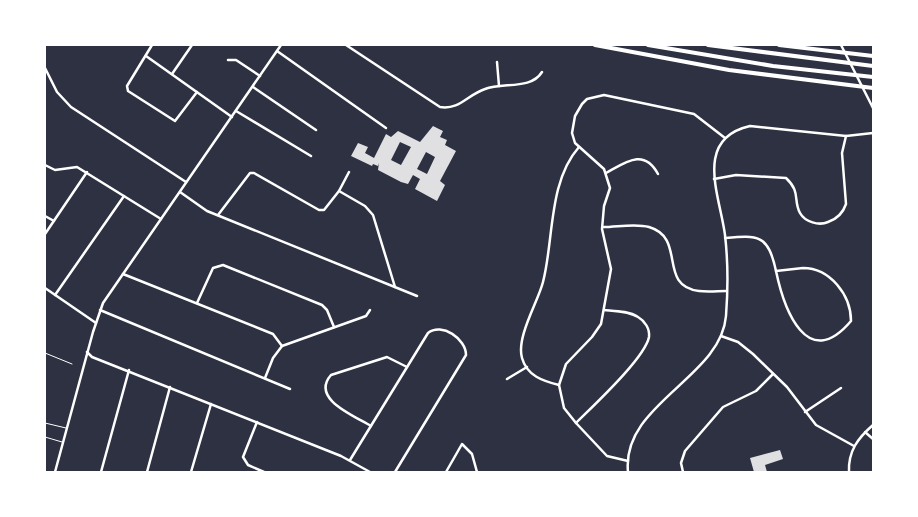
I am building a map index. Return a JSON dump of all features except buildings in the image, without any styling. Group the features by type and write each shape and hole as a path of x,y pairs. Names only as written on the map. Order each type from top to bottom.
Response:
{"highway":[{"path":"595,45 729,70 873,88"},
{"path":"648,45 773,66 873,77"},
{"path":"708,45 873,66"},
{"path":"779,45 873,56"}],"street":[{"path":"152,45 127,86 130,94 175,121 197,92"},
{"path":"172,74 192,45"},
{"path":"55,472 100,310 281,45"},
{"path":"346,45 440,107 458,106 484,89 532,83 542,72"},
{"path":"841,45 873,108"},
{"path":"277,51 386,128"},
{"path":"146,56 232,117"},
{"path":"228,60 236,60 260,76"},
{"path":"497,62 499,86"},
{"path":"45,68 57,92 71,107 186,182"},
{"path":"253,87 316,130"},
{"path":"628,461 607,456 576,423 564,408 559,385 566,364 592,337 601,324 612,269 603,227 604,206 610,188 604,169 579,148 572,136 575,116 582,104 604,95 694,114 725,138"},
{"path":"236,111 311,156"},
{"path":"628,472 628,461 632,445 646,420 706,358 721,336 726,317 725,238 713,166 716,153 725,138 736,129 750,126 846,136 873,132"},
{"path":"714,179 736,175 786,178 796,191 800,213 807,220 825,224 835,219 844,211 846,204 842,153 846,136"},
{"path":"559,385 537,378 526,367 521,356 522,341 543,281 554,213 566,166 579,148"},
{"path":"606,173 630,160 638,159 646,160 654,166 658,174"},
{"path":"45,165 55,170 77,166 161,219"},
{"path":"45,234 87,172"},
{"path":"218,215 250,173 254,173 318,210 327,208 349,172"},
{"path":"339,191 364,206 373,215 395,287"},
{"path":"180,192 207,211 417,296"},
{"path":"55,295 124,196"},
{"path":"45,216 54,221"},
{"path":"603,227 646,227 660,232 671,247 674,276 685,287 698,291 726,291"},
{"path":"725,238 753,235 764,241 773,257 781,295 790,318 813,341 827,341 840,334 851,321 850,306 830,276 815,268 776,270"},
{"path":"197,304 213,268 223,265 322,305 327,310 334,327"},
{"path":"123,274 273,334 282,346"},
{"path":"45,288 96,323"},
{"path":"100,310 290,389"},
{"path":"265,378 273,358 282,346 366,316 370,310"},
{"path":"576,423 609,391 642,351 649,339 648,328 639,317 631,313 604,310"},
{"path":"350,460 432,330 444,329 457,338 466,349 463,360 395,472"},
{"path":"721,336 738,342 746,348 787,387 823,430 854,446"},
{"path":"88,352 92,356 350,460 370,472"},
{"path":"371,426 332,402 325,388 326,380 331,375 381,357 392,358 407,368"},
{"path":"508,379 526,367"},
{"path":"101,472 129,370"},
{"path":"683,472 681,463 686,451 723,407 756,391 773,374"},
{"path":"146,472 170,387"},
{"path":"806,412 841,388"},
{"path":"191,472 211,403"},
{"path":"257,422 242,457 248,465 261,472"},
{"path":"850,472 850,460 854,446 873,425"},
{"path":"865,432 873,439"},
{"path":"446,472 462,444 472,454 477,472"}],"lane":[{"path":"45,353 72,364"},
{"path":"45,423 67,428"},
{"path":"45,437 63,443"}]}
